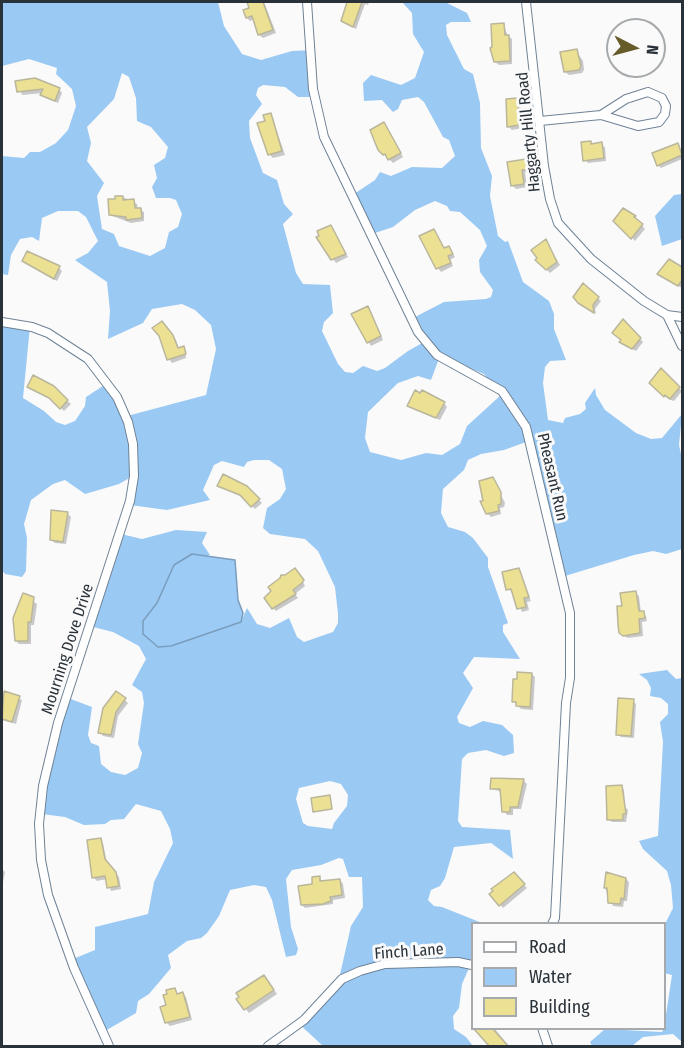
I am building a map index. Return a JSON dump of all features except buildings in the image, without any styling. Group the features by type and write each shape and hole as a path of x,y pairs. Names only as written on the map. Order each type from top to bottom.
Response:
{"street":[{"name":"Pheasant Run","path":"307,2 313,89 324,137 418,332 437,355 502,391 526,426 570,614 570,678 566,703 553,922"},
{"name":"Haggarty Hill Road","path":"526,2 550,199 558,223 591,259 644,301 667,315 682,317"},
{"path":"540,121 601,115 645,126 659,122 665,114 666,105 662,98 648,92 626,99 601,115"},
{"path":"667,315 682,346"},
{"name":"Mourning Dove Drive","path":"2,322 32,327 48,333 88,359 117,397 128,422 133,444 134,476 130,501 58,723 43,786 39,824 41,860 48,895 74,968 109,1047"},
{"name":"Finch Lane","path":"268,1047 304,1020 342,979 360,971 385,964 458,962 471,965"},
{"path":"542,1030 548,1047"}],"shaded area":[{"path":"2,2 218,2 224,26 242,54 261,60 292,51 313,50 318,97 298,97 285,87 263,85 258,88 256,95 262,104 249,121 250,138 263,173 277,180 284,204 293,214 283,224 296,273 303,284 330,285 333,313 324,322 322,331 338,364 345,372 353,373 363,366 377,371 424,342 415,317 444,302 486,299 491,297 493,290 480,272 479,260 487,246 480,230 460,212 450,211 447,206 435,201 415,210 393,227 375,233 354,194 375,180 380,172 391,176 412,167 442,168 455,156 449,140 443,137 424,102 418,97 402,100 398,109 393,112 382,100 364,101 363,83 371,75 401,85 415,78 424,52 413,34 412,13 402,2 445,2 467,13 471,22 451,22 446,25 447,35 464,69 473,74 480,103 481,148 492,176 490,196 498,236 505,242 508,241 523,282 549,301 554,314 554,329 566,360 550,361 545,367 543,383 548,420 563,423 565,418 580,414 586,409 585,403 595,388 596,395 605,410 636,433 651,439 662,438 682,414 679,445 682,459 682,549 666,554 653,551 634,555 565,576 526,442 504,450 481,454 468,460 464,470 443,489 441,513 448,527 465,532 473,538 488,558 488,567 508,623 503,625 503,632 520,659 474,657 463,673 473,688 457,717 459,723 470,727 483,721 502,725 513,735 514,753 504,756 486,750 468,753 462,759 458,821 462,827 510,830 513,859 491,843 454,847 445,878 440,886 431,890 428,900 434,906 480,922 471,922 471,967 462,984 459,1008 453,1016 454,1029 466,1037 473,1046 323,1046 297,1022 339,979 351,926 363,907 362,877 349,877 343,859 339,858 321,865 292,870 286,879 291,927 298,949 296,955 286,957 272,900 266,887 254,885 230,890 219,916 207,933 201,938 187,941 168,955 171,968 149,994 138,1001 136,1013 105,1031 73,959 95,950 95,927 148,914 154,882 173,843 170,829 161,811 136,804 124,819 111,820 105,824 84,825 65,817 42,814 40,811 68,698 92,707 88,735 91,743 99,746 101,764 111,772 125,775 138,768 142,753 138,744 144,703 142,692 132,685 146,659 139,646 113,632 93,627 121,534 142,539 176,530 207,532 202,543 210,555 174,565 157,603 143,621 241,622 247,608 257,624 270,628 289,618 297,637 304,642 333,632 338,623 338,614 335,587 318,551 305,539 270,534 263,528 267,508 280,499 286,489 282,469 269,460 254,460 247,462 244,467 222,461 214,465 203,490 210,500 167,510 130,505 133,476 119,484 85,494 65,480 53,484 31,500 24,524 27,538 26,571 22,577 5,574 2,570 2,323 30,326 23,398 44,411 56,422 65,425 75,421 85,406 86,397 106,384 127,416 206,395 216,349 211,325 195,310 182,304 152,309 143,323 108,339 110,311 107,282 75,260 88,253 98,241 86,217 78,211 58,211 42,218 39,241 32,237 20,239 11,255 8,275 2,274 2,156 24,158 30,152 40,152 56,143 68,130 76,106 72,89 56,74 57,68 29,59 2,66","holes":["122,73 129,77 136,98 137,121 151,127 168,147 165,158 154,165 157,178 152,187 156,198 176,200 182,214 178,227 169,232 165,248 150,256 119,246 114,234 102,229 97,196 104,183 87,161 91,143 87,127 114,99","440,356 484,374 501,395 467,426 460,444 442,455 426,453 401,460 370,452 365,438 368,412 398,383 418,376 431,380","330,781 341,784 348,795 347,806 332,829 308,826 303,823 296,799 299,788"]},
{"path":"682,194 682,239 662,246 655,216 674,195"},
{"path":"667,670 676,679 682,678 682,1042 673,1034 643,1037 632,1046 592,1046 590,1042 604,1030 662,1032 666,1030 672,975 666,974 666,922 673,908 671,885 667,871 643,849 639,841 658,836 663,742 660,722 668,714 668,704 661,698 650,696 651,688 647,680 639,674"}],"water":[{"path":"192,554 235,560 238,600 243,613 241,622 171,646 158,647 143,634 143,621 157,603 174,565"}]}
